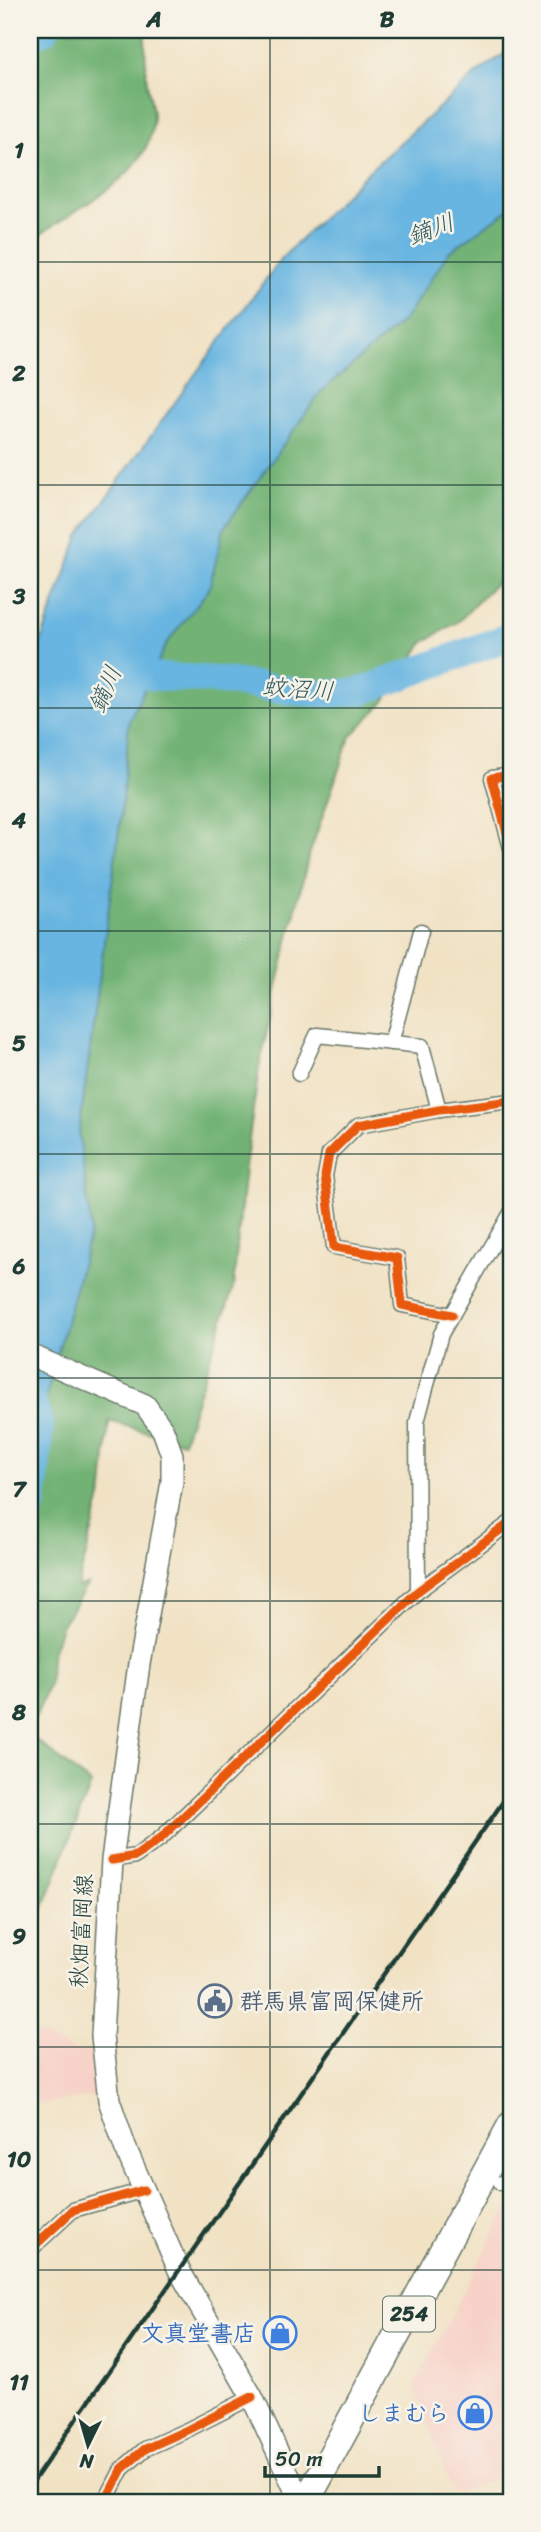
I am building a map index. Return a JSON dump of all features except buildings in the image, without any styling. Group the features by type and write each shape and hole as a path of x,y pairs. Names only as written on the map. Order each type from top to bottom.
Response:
{"highway":[{"name":"254","path":"304,2502 511,2125"},
{"name":"254","path":"327,2502 508,2176"}],"main road":[{"name":"秋畑富岡線","path":"30,1355 145,1405 163,1430 172,1455 172,1482 139,1664 112,1860 102,2036 108,2100 179,2270 252,2397 304,2502"}],"street":[{"path":"511,775 492,778 511,848"},
{"path":"391,1043 421,931"},
{"path":"299,1074 317,1035 422,1046 439,1110"},
{"path":"452,1315 402,1306 397,1258 334,1247 325,1176 329,1154 358,1125 439,1110 511,1101"},
{"path":"418,1591 417,1422 441,1334 511,1213"},
{"path":"112,1860 136,1856 160,1838 418,1591 511,1522"},
{"path":"30,2250 73,2210 144,2190"},
{"path":"105,2502 122,2469 145,2449 252,2397"}],"shaded area":[{"path":"30,2031 75,2051 93,2049 97,2096 30,2105"},
{"path":"511,2201 511,2473 453,2493 415,2385"}],"green space":[{"path":"30,30 145,30 146,74 153,116 150,138 140,158 125,175 30,243"},
{"path":"511,150 511,567 459,621 424,642 382,704 350,737 308,858 259,1068 245,1167 233,1288 183,1442 109,1421 103,1490 77,1588 88,1584 61,1626 51,1657 49,1685 30,1730 30,789 130,634"},
{"path":"30,1735 91,1784 30,1943"}],"water":[{"path":"511,49 511,208 449,252 404,320 321,392 224,528 209,589 167,643 129,721 121,815 79,1133 91,1229 47,1393 30,1438 30,671 79,536 282,258 369,171 477,73"}],"waterway":[{"path":"30,36 45,30"},
{"name":"蚊沼川","path":"118,670 142,675 215,680 307,692 344,693 362,691 511,636"},
{"name":"鏑川","path":"30,1394 40,1425 30,1512"}],"railway":[{"path":"30,2486 511,1790"}],"cycle path":[{"path":"511,775 492,778 511,848"},
{"path":"452,1315 402,1305 397,1258 334,1247 325,1176 329,1154 358,1125 439,1110 511,1101"},
{"path":"112,1860 136,1856 161,1838 418,1591 511,1522"},
{"path":"30,2250 73,2210 144,2190"},
{"path":"105,2502 122,2469 145,2449 252,2397"}],"place":[{"name":"群馬県富岡保健所","path":"215,2001"},
{"name":"文真堂書店","path":"280,2333"},
{"name":"しまむら","path":"475,2413"}]}
